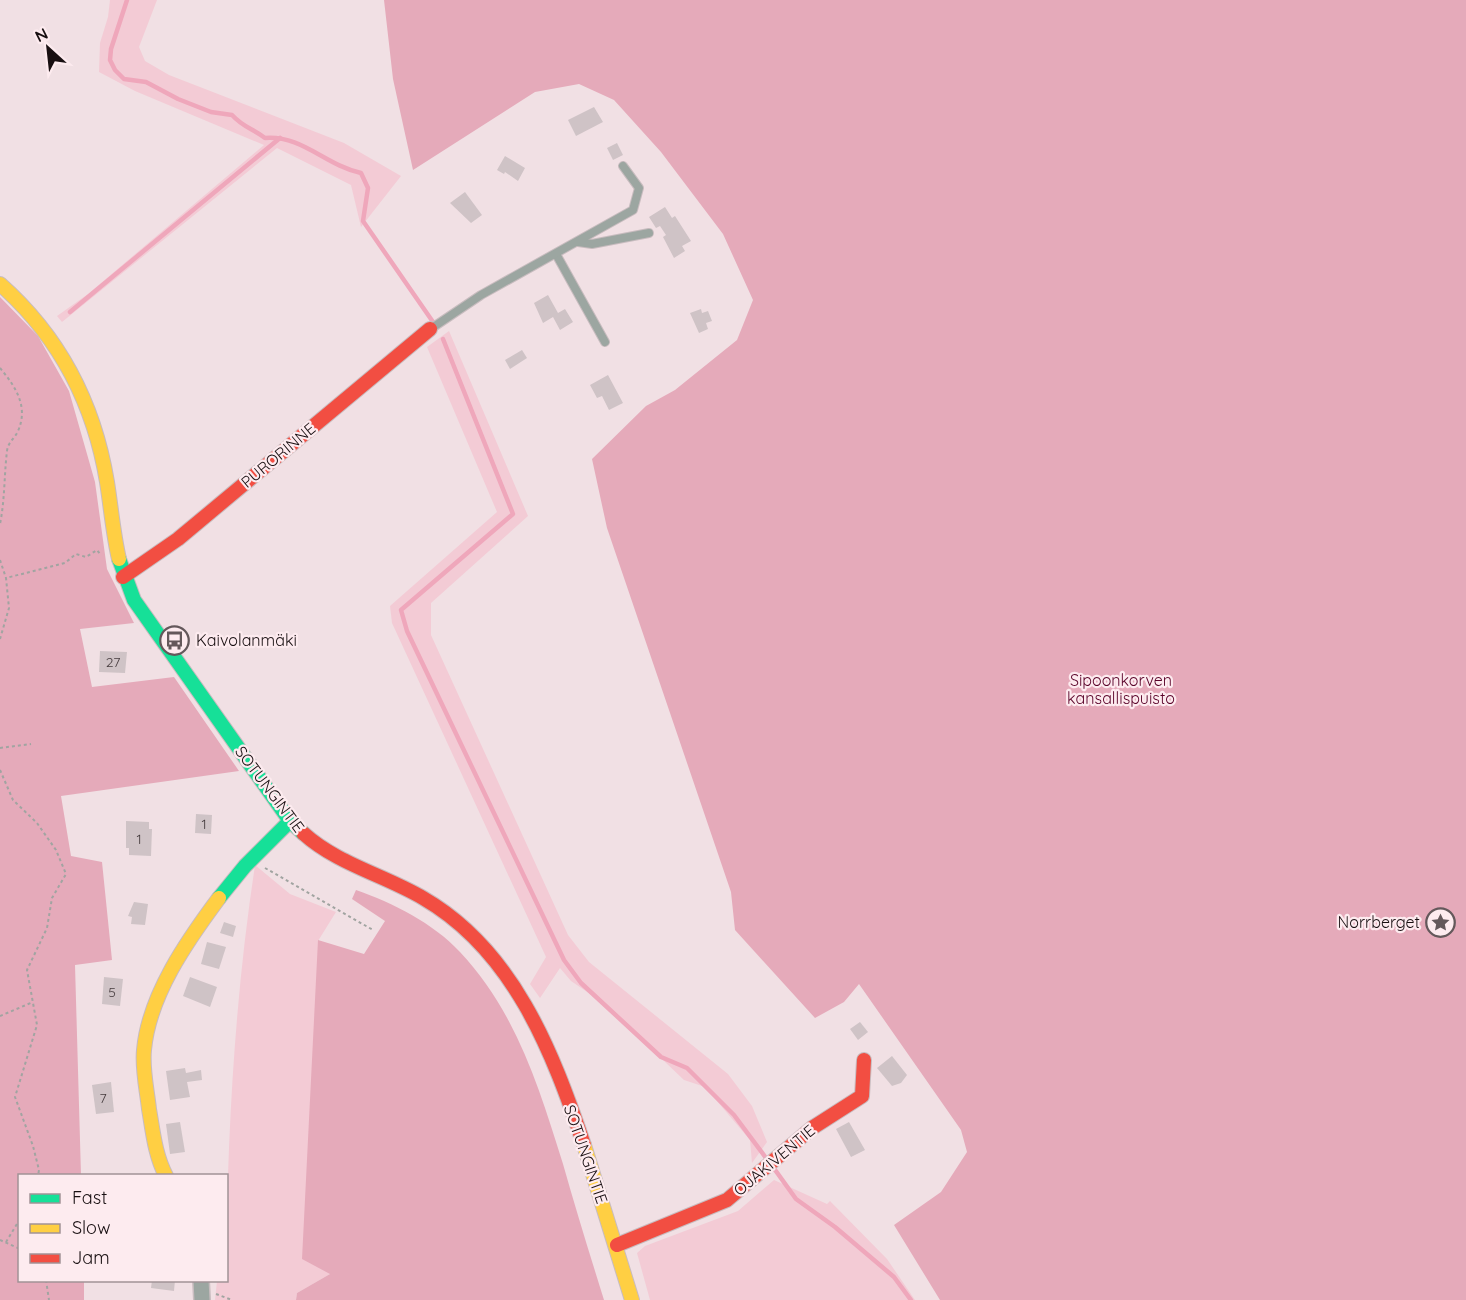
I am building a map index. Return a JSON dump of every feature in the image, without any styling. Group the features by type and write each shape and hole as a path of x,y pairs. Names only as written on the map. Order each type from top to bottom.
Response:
{"street":[{"name":"SOTUNGINTIE","path":"0,284 51,338 74,375 86,402 103,458 112,532 123,577 152,627 290,821 323,851 417,895 442,910 494,957 523,999 551,1056 576,1121 617,1245 632,1300"},
{"name":"PURORINNE","path":"123,577 178,539 430,329"},
{"path":"165,1174 155,1150 144,1067 145,1042 158,999 175,965 221,892 252,856 290,821"},
{"name":"OJAKIVENTIE","path":"617,1245 727,1200 812,1128 862,1096 864,1060"},
{"path":"201,1282 202,1300"}],"lane":[{"path":"430,329 480,295 633,210 639,188 622,166"},
{"path":"578,242 592,244 649,233"},
{"path":"556,254 605,342"}],"path":[{"path":"0,368 17,388 22,409 19,430 8,446 4,486 6,496 0,524"},
{"path":"6,578 65,562 76,554 86,557 97,550 103,557"},
{"path":"0,560 6,578 9,608 0,639"},
{"path":"0,748 32,744"},
{"path":"0,770 13,800 37,823 56,850 66,874 52,898 46,928 27,970 37,1024 15,1097 33,1146 38,1174"},
{"path":"252,856 265,868 298,889 373,930"},
{"path":"0,1016 33,1002"},
{"path":"6,1242 18,1222"},
{"path":"0,1240 18,1249"},
{"path":"46,1282 49,1300"}],"shaded area":[{"path":"110,0 157,0 139,47 145,61 169,75 344,143 401,176 361,227 351,185 277,148 62,322 57,316 88,294 264,145 135,91 99,72 100,43 108,17"},
{"path":"449,331 528,516 431,603 431,635 568,935 589,962 728,1074 752,1106 767,1142 752,1163 750,1140 705,1087 684,1080 602,1002 571,981 560,968 540,998 530,984 546,957 392,623 390,606 497,512 427,347"},
{"path":"255,865 290,894 336,912 318,941 330,1274 297,1293 296,1300 215,1300 217,1282 228,1282 228,1176 233,1073"},
{"path":"774,1180 827,1204 830,1201 887,1259 915,1300 650,1300 637,1253 645,1246 738,1211"}],"green space":[{"name":"Sipoonkorven kansallispuisto","path":"384,0 1466,0 1466,1300 940,1300 894,1225 941,1192 967,1152 961,1130 859,984 844,1002 815,1018 735,930 731,892 607,528 592,459 646,406 675,390 737,340 753,300 723,234 661,152 614,100 579,84 535,92 413,170 393,79"},
{"path":"0,297 38,336 69,391 95,482 107,569 134,623 80,629 92,687 174,677 239,771 61,796 71,856 102,862 112,960 75,965 81,1174 18,1174 18,1282 84,1282 84,1300 0,1300"},
{"path":"356,890 398,908 438,932 460,952 497,1000 524,1052 545,1107 604,1300 296,1300 297,1293 330,1274 302,1259 318,940 364,954 385,921 352,899"}],"building":[{"path":"594,107 603,122 576,136 568,120"},
{"path":"617,143 623,155 613,160 607,148"},
{"path":"505,156 525,168 518,181 505,172 504,174 497,170"},
{"path":"465,192 482,215 471,223 450,203"},
{"path":"665,207 672,218 675,216 691,241 682,246 685,251 674,258 663,237 666,235 660,226 656,228 649,217"},
{"path":"548,295 558,313 565,309 573,322 560,330 553,317 543,323 534,303"},
{"path":"701,309 702,313 708,311 712,321 706,323 708,329 699,333 690,313"},
{"path":"522,350 527,358 510,369 505,360"},
{"path":"608,375 623,403 609,410 602,396 597,398 590,385"},
{"path":"100,651 127,652 125,673 99,672"},
{"path":"196,814 212,815 211,834 195,833"},
{"path":"126,821 149,822 149,829 152,829 151,856 129,855 129,848 126,848"},
{"path":"134,902 148,904 145,925 131,924 132,917 128,916"},
{"path":"224,922 236,926 233,937 220,933"},
{"path":"207,942 226,947 219,969 201,964"},
{"path":"104,977 123,979 120,1006 102,1004"},
{"path":"190,977 217,987 210,1007 183,996"},
{"path":"860,1022 868,1032 858,1040 850,1029"},
{"path":"892,1056 907,1075 901,1083 892,1086 877,1068"},
{"path":"185,1068 186,1073 201,1070 202,1080 187,1082 190,1097 170,1100 166,1071"},
{"path":"111,1082 114,1112 96,1114 92,1085"},
{"path":"180,1122 185,1152 170,1154 166,1124"},
{"path":"849,1122 865,1150 851,1157 836,1129"},
{"path":"152,1282 175,1282 174,1291 151,1288"}],"waterway":[{"path":"127,0 111,49 110,60 115,70 124,79 146,82 178,99 211,112 232,115 240,123 265,138 291,141 336,164 361,173 368,188 363,221 433,322"},
{"path":"70,312 280,138"},
{"path":"443,339 513,514 401,610 407,631 564,960 581,983 661,1057 687,1068 734,1115 766,1158"},
{"path":"773,1167 796,1199 835,1227 894,1277 911,1300"}],"traffic: fast":[{"path":"119,559 134,600 290,821 303,833"},
{"path":"219,898 245,866 290,821"}],"traffic: slow":[{"path":"0,284 21,304 57,349 83,399 101,453 119,559"},
{"path":"165,1174 155,1143 145,1080 144,1050 147,1029 161,989 171,970 194,932 219,898"},
{"path":"584,1145 632,1300"}],"traffic: jam":[{"path":"123,577 178,539 430,329"},
{"path":"303,833 331,853 423,898 454,920 482,945 505,974 543,1039 584,1145"},
{"path":"617,1245 727,1200 812,1128 862,1096 864,1060"}],"place":[{"name":"Kaivolanmäki","path":"175,640"},
{"name":"Norrberget","path":"1441,922"}]}
